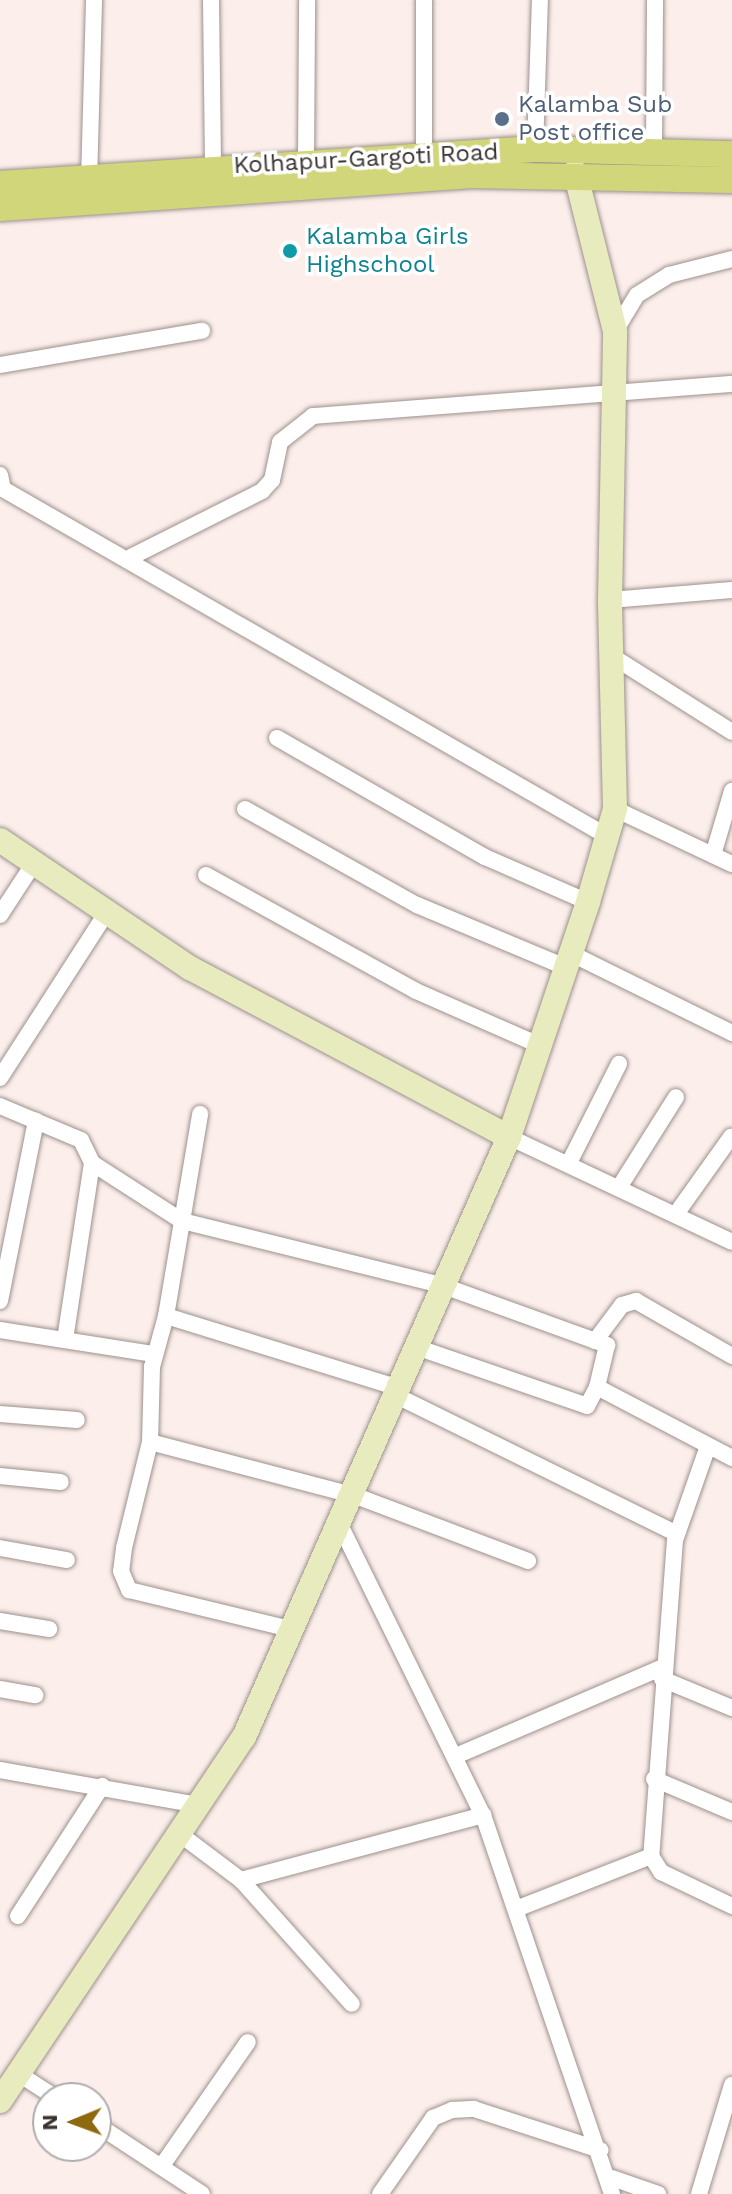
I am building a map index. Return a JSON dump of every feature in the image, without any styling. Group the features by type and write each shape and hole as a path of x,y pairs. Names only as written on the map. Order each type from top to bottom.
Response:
{"main road":[{"name":"Kolhapur-Gargoti Road","path":"0,184 89,181 306,160 535,149 732,154"},
{"path":"0,208 575,172 732,180"}],"street":[{"path":"89,181 94,0"},
{"path":"211,0 213,168"},
{"path":"306,160 307,0"},
{"path":"424,0 424,154"},
{"path":"535,149 540,0"},
{"path":"654,150 655,0"},
{"path":"0,2101 244,1737 356,1496 441,1285 509,1137 588,902 615,809 615,658 610,600 615,331 575,172"},
{"path":"615,331 637,295 659,281 732,259"},
{"path":"0,365 202,331"},
{"path":"131,557 262,491 272,480 280,442 313,416 616,390 732,384"},
{"path":"1,484 607,836"},
{"path":"610,600 732,590"},
{"path":"615,658 732,732"},
{"path":"277,738 485,857 588,902"},
{"path":"713,855 732,791"},
{"path":"245,809 417,905 568,960 732,1033"},
{"path":"615,809 732,864"},
{"path":"0,840 190,968 509,1137 570,1161 732,1242"},
{"path":"0,915 34,863"},
{"path":"206,875 416,991 539,1045"},
{"path":"0,1078 107,912"},
{"path":"570,1161 619,1064"},
{"path":"620,1186 676,1097"},
{"path":"0,1106 81,1140 92,1163 182,1221 441,1285 607,1345 597,1387 587,1406 416,1347"},
{"path":"200,1114 166,1316 154,1354 150,1442 121,1571 129,1590 294,1630"},
{"path":"0,1301 36,1121"},
{"path":"676,1214 731,1137"},
{"path":"65,1340 92,1163"},
{"path":"595,1341 622,1305 636,1301 732,1356"},
{"path":"166,1316 398,1392 676,1533"},
{"path":"0,1330 154,1354"},
{"path":"597,1387 732,1458"},
{"path":"0,1414 77,1420"},
{"path":"150,1442 356,1496 528,1561"},
{"path":"708,1446 676,1533 654,1779 651,1856 661,1872 732,1906"},
{"path":"0,1476 61,1482"},
{"path":"341,1527 458,1755 483,1815 612,2186 658,2194"},
{"path":"0,1548 67,1560"},
{"path":"0,1621 49,1629"},
{"path":"458,1755 663,1673 732,1708"},
{"path":"0,1689 35,1695"},
{"path":"0,1770 199,1805"},
{"path":"654,1779 732,1812"},
{"path":"18,1916 102,1786"},
{"path":"241,1880 483,1815"},
{"path":"181,1835 241,1880 352,2004"},
{"path":"516,1909 651,1856"},
{"path":"161,2167 248,2042"},
{"path":"19,2074 32,2082"},
{"path":"699,2194 732,2085"},
{"path":"380,2194 433,2118 452,2110 474,2109 600,2150"},
{"path":"112,2135 202,2194"}],"place":[{"name":"Kalamba Sub Post office","path":"502,119"},
{"name":"Kalamba Girls Highschool","path":"290,251"}]}
